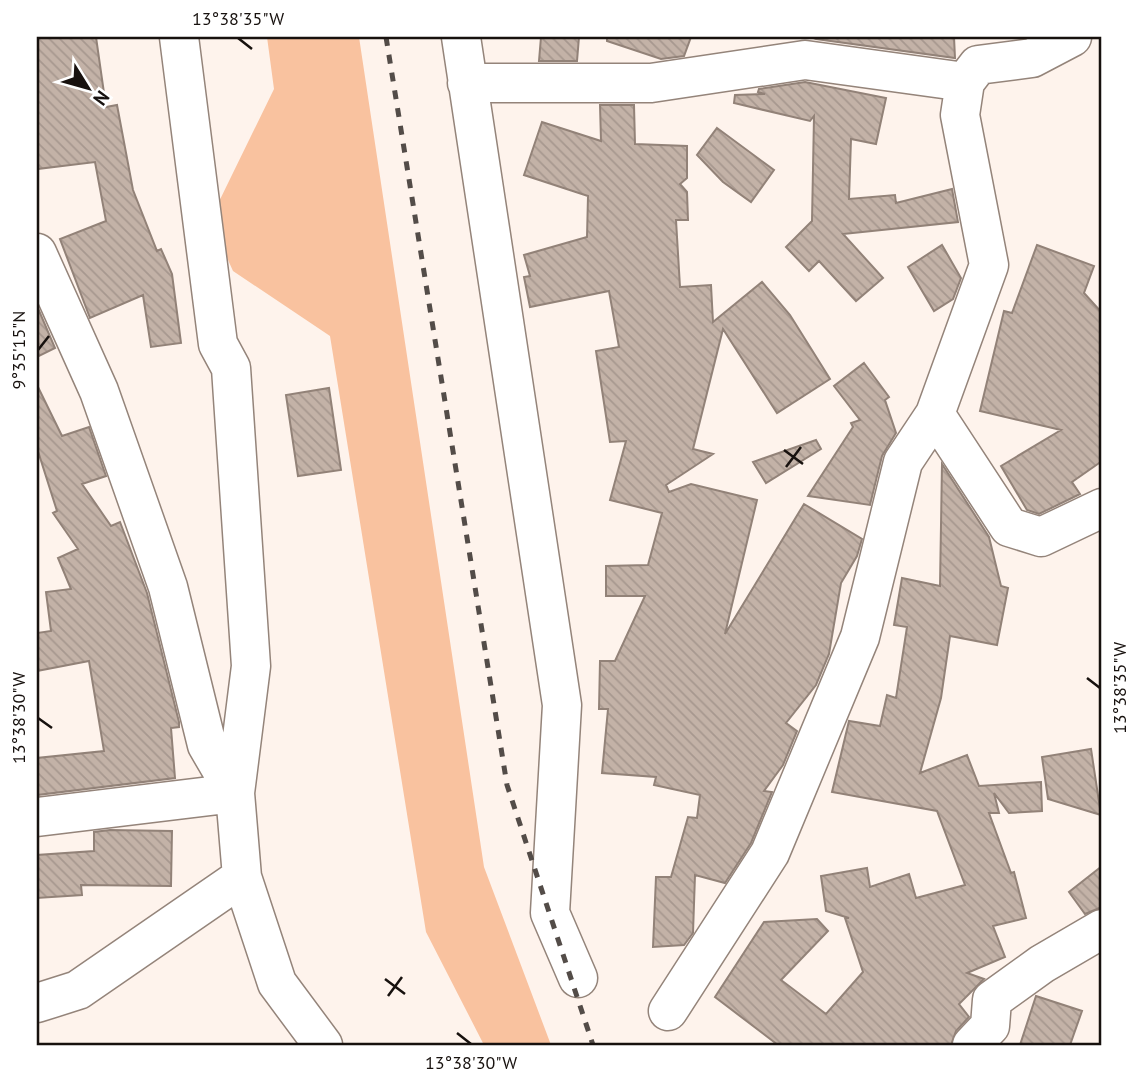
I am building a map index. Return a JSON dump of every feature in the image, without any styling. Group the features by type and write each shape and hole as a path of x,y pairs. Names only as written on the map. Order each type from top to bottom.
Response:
{"street":[{"path":"179,37 218,344 231,368 251,666 235,793 242,877 277,983 323,1045"},
{"path":"461,37 562,705 550,913 578,978"},
{"path":"668,1011 770,853 860,637 903,462 935,414 989,265 960,115 965,82 978,65 1031,58 1072,37"},
{"path":"467,83 651,83 805,60 965,82"},
{"path":"37,253 99,391 168,587 207,745 235,793"},
{"path":"935,414 1009,527 1041,537 1102,508"},
{"path":"37,817 235,793"},
{"path":"37,1003 78,990 242,877"},
{"path":"972,1045 990,1026 992,1000 1042,964 1102,929"}],"shaded area":[{"path":"267,37 359,37 484,867 551,1045 484,1045 426,932 330,336 233,271 210,220 274,89"}],"building":[{"path":"37,37 96,37 106,107 117,105 133,190 157,251 161,249 172,274 181,343 151,347 143,295 90,318 60,239 106,221 95,162 37,169"},
{"path":"541,37 579,37 577,61 539,61"},
{"path":"607,37 691,37 684,56 661,59 607,41"},
{"path":"811,37 954,37 955,58 816,39"},
{"path":"805,82 886,98 876,144 851,139 849,199 895,195 896,203 952,189 958,222 843,234 883,278 856,301 819,261 809,271 786,247 812,221 814,116 810,121 734,103 735,95 765,94 758,92 759,89"},
{"path":"600,105 634,105 635,144 687,146 687,178 680,184 687,192 688,220 676,220 680,287 711,285 713,322 762,282 790,315 830,379 777,413 723,329 693,449 713,454 666,485 669,492 691,484 757,500 725,634 804,504 862,539 857,556 841,583 829,654 816,685 786,723 797,731 783,765 764,791 772,792 751,843 725,883 695,875 693,933 684,945 653,947 656,877 671,877 688,817 697,818 700,795 654,785 656,777 602,773 608,709 599,709 600,661 615,661 645,596 606,596 606,566 648,565 662,513 610,500 626,441 610,442 596,351 619,347 609,291 530,307 524,277 530,276 524,255 587,237 588,196 524,175 542,122 601,141"},
{"path":"717,128 774,170 751,202 723,182 697,155"},
{"path":"942,245 961,278 953,299 934,311 908,267"},
{"path":"1037,245 1094,266 1084,293 1102,313 1102,461 1072,482 1080,494 1039,514 1027,510 1001,466 1061,430 980,411 1004,311 1012,313"},
{"path":"37,306 55,348 37,357"},
{"path":"864,363 889,397 885,400 896,433 882,456 870,505 808,496 853,427 851,423 860,420 834,386"},
{"path":"37,385 62,436 89,427 106,476 82,484 111,526 120,522 147,593 179,722 179,727 171,728 175,778 37,795 37,758 104,751 89,661 37,671 37,633 51,631 46,592 71,589 58,558 78,549 53,513 57,511 37,448"},
{"path":"329,388 341,470 298,476 286,395"},
{"path":"816,440 821,449 766,483 753,462"},
{"path":"942,464 989,537 1001,586 1008,588 997,645 950,636 941,698 920,773 967,755 979,786 1041,782 1042,811 1009,813 994,793 999,813 989,813 1011,873 1014,872 1026,918 993,926 1005,957 967,973 984,979 959,1004 969,1017 956,1031 951,1045 778,1045 715,997 764,922 817,919 828,931 781,980 826,1014 863,972 845,918 849,918 826,911 821,876 867,868 870,887 909,874 916,898 965,885 937,811 832,792 849,721 880,726 887,695 896,698 907,627 894,625 902,578 940,586"},
{"path":"1091,749 1101,815 1048,799 1042,757"},
{"path":"172,831 171,886 81,885 82,895 37,898 37,855 94,851 94,832"},
{"path":"1102,866 1102,907 1085,914 1069,892"},
{"path":"1036,996 1082,1011 1070,1045 1020,1045"}],"railway":[{"path":"386,37 507,785 593,1045"}]}
